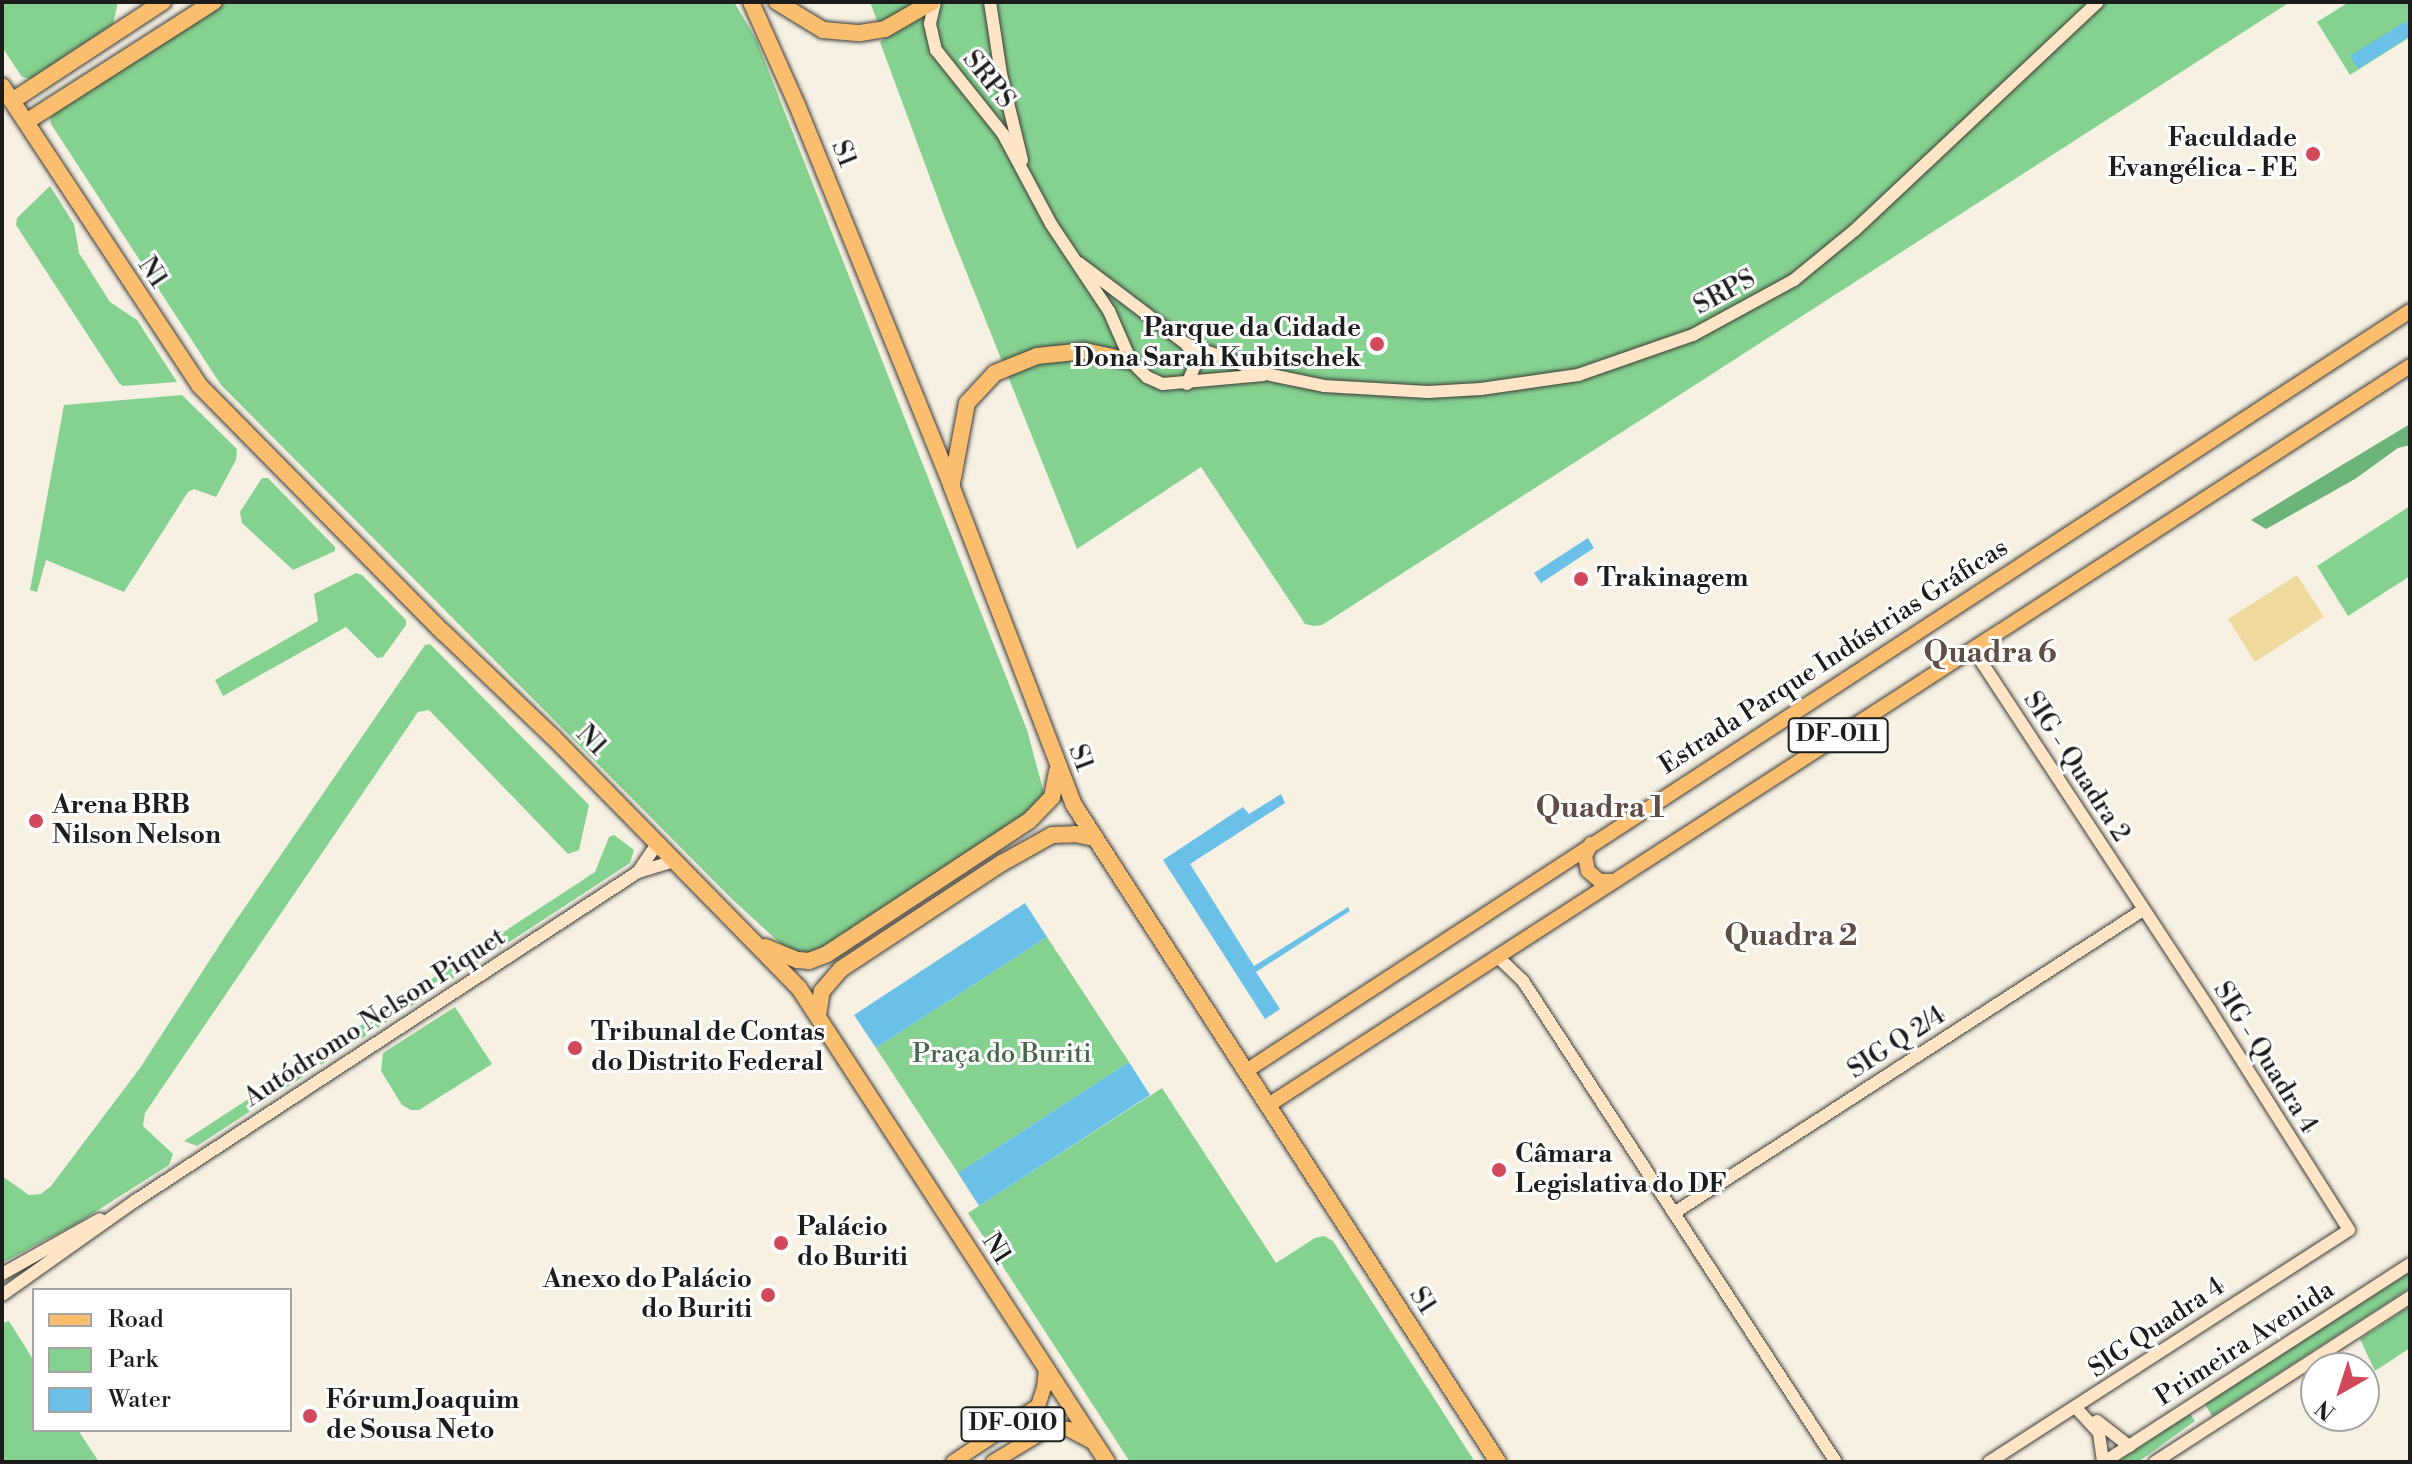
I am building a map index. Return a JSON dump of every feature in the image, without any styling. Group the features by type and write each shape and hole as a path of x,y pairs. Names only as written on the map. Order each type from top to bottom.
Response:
{"highway":[{"path":"12,101 163,2"},
{"path":"26,122 214,2"},
{"name":"S1","path":"751,2 797,105 951,485 1057,769 1094,838 1498,1462"},
{"path":"777,2 823,30 860,33 885,29 933,2"},
{"path":"78,58 93,80"},
{"name":"N1","path":"2,86 200,386 799,988 1107,1462"},
{"path":"951,485 967,403 995,373 1037,356 1085,351 1131,361"},
{"path":"755,943 798,960 809,961 827,954 1029,821 1052,797 1057,769"},
{"path":"818,1015 822,991 841,969 1002,863 1052,835 1075,834 1094,838"}],"main road":[{"name":"SRPS","path":"933,2 930,24 936,50 990,114 1028,183 1113,318 1131,361 1156,382 1187,384 1271,375"},
{"path":"983,2 991,8"},
{"name":"SRPS","path":"1079,263 1186,344 1271,375 1324,386 1379,391 1481,389 1578,375 1693,335 1767,297 1823,258 2098,2"},
{"name":"SRPS","path":"991,8 1001,74 1028,183"},
{"name":"Estrada Parque Indústrias Gráficas","path":"1246,1071 2410,311"},
{"path":"1186,344 1197,360 1187,384"},
{"name":"DF-011","path":"1267,1106 2410,366"},
{"name":"SIG - Quadra 2","path":"1973,649 2143,910"},
{"name":"Autódromo Nelson Piquet","path":"638,872 657,844"},
{"path":"1591,844 1585,856 1588,871 1600,881 1614,881"},
{"name":"Autódromo Nelson Piquet","path":"2,1295 135,1201 638,872 673,861"},
{"name":"SIG Q 2/4","path":"1674,1213 2143,910"},
{"name":"SIG - Quadra 4","path":"2143,910 2349,1230"},
{"path":"1513,945 1523,981"},
{"path":"1497,956 1523,981 1836,1462"},
{"name":"Autódromo Nelson Piquet","path":"2,1274 135,1201"},
{"name":"SIG Quadra 4","path":"1989,1462 2349,1230"},
{"name":"Primeira Avenida","path":"2103,1462 2410,1264"},
{"name":"Primeira Avenida","path":"2155,1462 2410,1297"},
{"name":"DF-010","path":"953,1462 1038,1406 1046,1368"},
{"path":"2094,1417 2107,1387"},
{"path":"2081,1405 2104,1429 2129,1446"},
{"path":"2081,1405 2099,1433 2103,1462"},
{"path":"2190,1406 2204,1415 2203,1430"},
{"name":"DF-010","path":"993,1462 1051,1427 1068,1429 1094,1443"}],"green space":[{"path":"2,2 118,2 113,24 30,79 22,77 2,47"},
{"path":"224,2 734,2 756,39 1027,730 1044,793 1040,805 810,955 793,955 732,899 221,385 51,124 50,118 58,110"},
{"name":"Parque da Cidade Dona Sarah Kubitschek","path":"870,2 2290,2 1322,625 1314,626 1305,624 1201,467 1077,549 946,221 880,42 884,39"},
{"path":"2349,2 2410,2 2410,37 2350,75 2317,22"},
{"path":"50,186 74,224 79,253 110,302 137,320 177,382 123,386 119,383 16,225 17,218"},
{"path":"182,395 237,449 236,460 216,497 194,489 188,492 124,592 46,560 37,592 30,590 64,405"},
{"path":"2410,424 2410,445 2398,448 2355,479 2266,529 2251,520"},
{"path":"262,478 268,478 335,547 335,551 293,570 242,523 240,512"},
{"path":"2410,506 2410,576 2348,616 2317,566"},
{"path":"356,573 362,575 406,620 406,625 383,657 377,658 346,627 223,696 215,680 318,621 314,594"},
{"path":"430,644 589,805 579,850 568,854 429,710 418,712 145,1113 143,1126 173,1154 169,1165 76,1224 2,1263 2,1176 29,1195 41,1194 51,1186 140,1068 228,932 425,645"},
{"path":"614,835 634,850 630,863 197,1146 184,1141 595,872 609,837"},
{"name":"Praça do Buriti","path":"1047,937 1129,1062 958,1173 876,1048"},
{"path":"455,1007 492,1064 419,1110 411,1110 402,1105 381,1071 383,1053"},
{"path":"1162,1088 1276,1263 1315,1238 1324,1236 1333,1241 1475,1462 1130,1462 968,1213"},
{"path":"2410,1272 2410,1288 2311,1352 2300,1352 2300,1359 2212,1416 2205,1404"},
{"path":"2410,1306 2410,1348 2380,1368 2380,1352 2366,1352 2360,1339"},
{"path":"9,1321 32,1358 32,1432 79,1432 99,1462 2,1462 2,1323"},
{"path":"2190,1414 2195,1421 2138,1462 2117,1462"}],"sand":[{"path":"2297,575 2324,617 2255,662 2228,619"}],"water":[{"path":"2406,21 2410,36 2358,69 2350,56"},
{"path":"1588,538 1594,548 1541,583 1534,573"},
{"path":"1281,794 1285,803 1190,864 1254,966 1348,907 1350,911 1256,972 1280,1009 1265,1019 1163,860 1243,807 1249,814"},
{"path":"1025,903 1047,937 876,1048 854,1015"},
{"path":"1129,1062 1150,1095 979,1206 958,1173"}],"place":[{"name":"Faculdade Evangélica - FE","path":"2313,154"},
{"name":"Parque da Cidade Dona Sarah Kubitschek","path":"1377,344"},
{"name":"Trakinagem","path":"1581,579"},
{"name":"Arena BRB Nilson Nelson","path":"36,821"},
{"name":"Tribunal de Contas do Distrito Federal","path":"575,1048"},
{"name":"Câmara Legislativa do DF","path":"1499,1170"},
{"name":"Palácio do Buriti","path":"781,1243"},
{"name":"Anexo do Palácio do Buriti","path":"768,1295"},
{"name":"Fórum Joaquim de Sousa Neto","path":"310,1416"}],"district":[{"name":"Quadra 6","path":"1990,653"},
{"name":"Quadra 1","path":"1600,808"},
{"name":"Quadra 2","path":"1791,936"}]}
